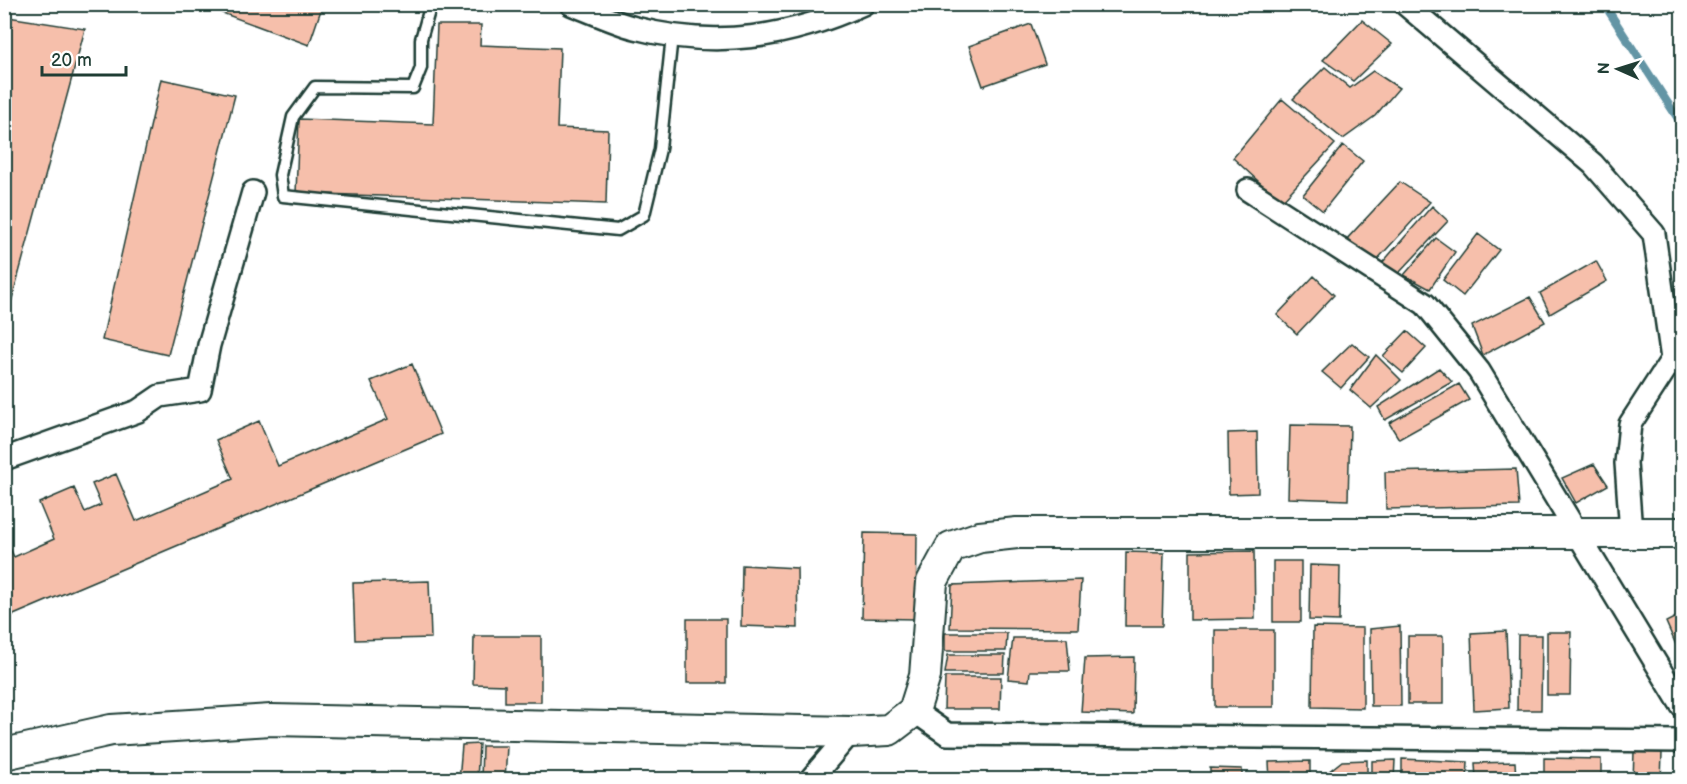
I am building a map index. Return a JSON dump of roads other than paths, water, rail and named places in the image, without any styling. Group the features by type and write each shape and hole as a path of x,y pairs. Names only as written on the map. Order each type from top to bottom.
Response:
{"street":[{"path":"571,4 634,27 672,36 742,39 789,30 839,15 863,4"},
{"path":"1405,4 1593,164 1654,234 1672,359 1630,424 1626,463 1631,533"},
{"path":"1248,189 1425,304 1479,371 1683,706"},
{"path":"4,459 138,411 160,396 200,390 209,345 253,192"},
{"path":"4,754 111,730 272,720 851,732 889,730 914,711 925,676 932,582 951,548 980,537 1017,533 1683,533"},
{"path":"914,711 947,735 1683,741"},
{"path":"810,780 851,732"}],"lane":[{"path":"431,4 421,39 421,68 413,88 315,87 293,117 280,175 283,196 618,230 644,215 660,149 672,36"}],"waterway":[{"path":"1604,4 1682,125"}]}
